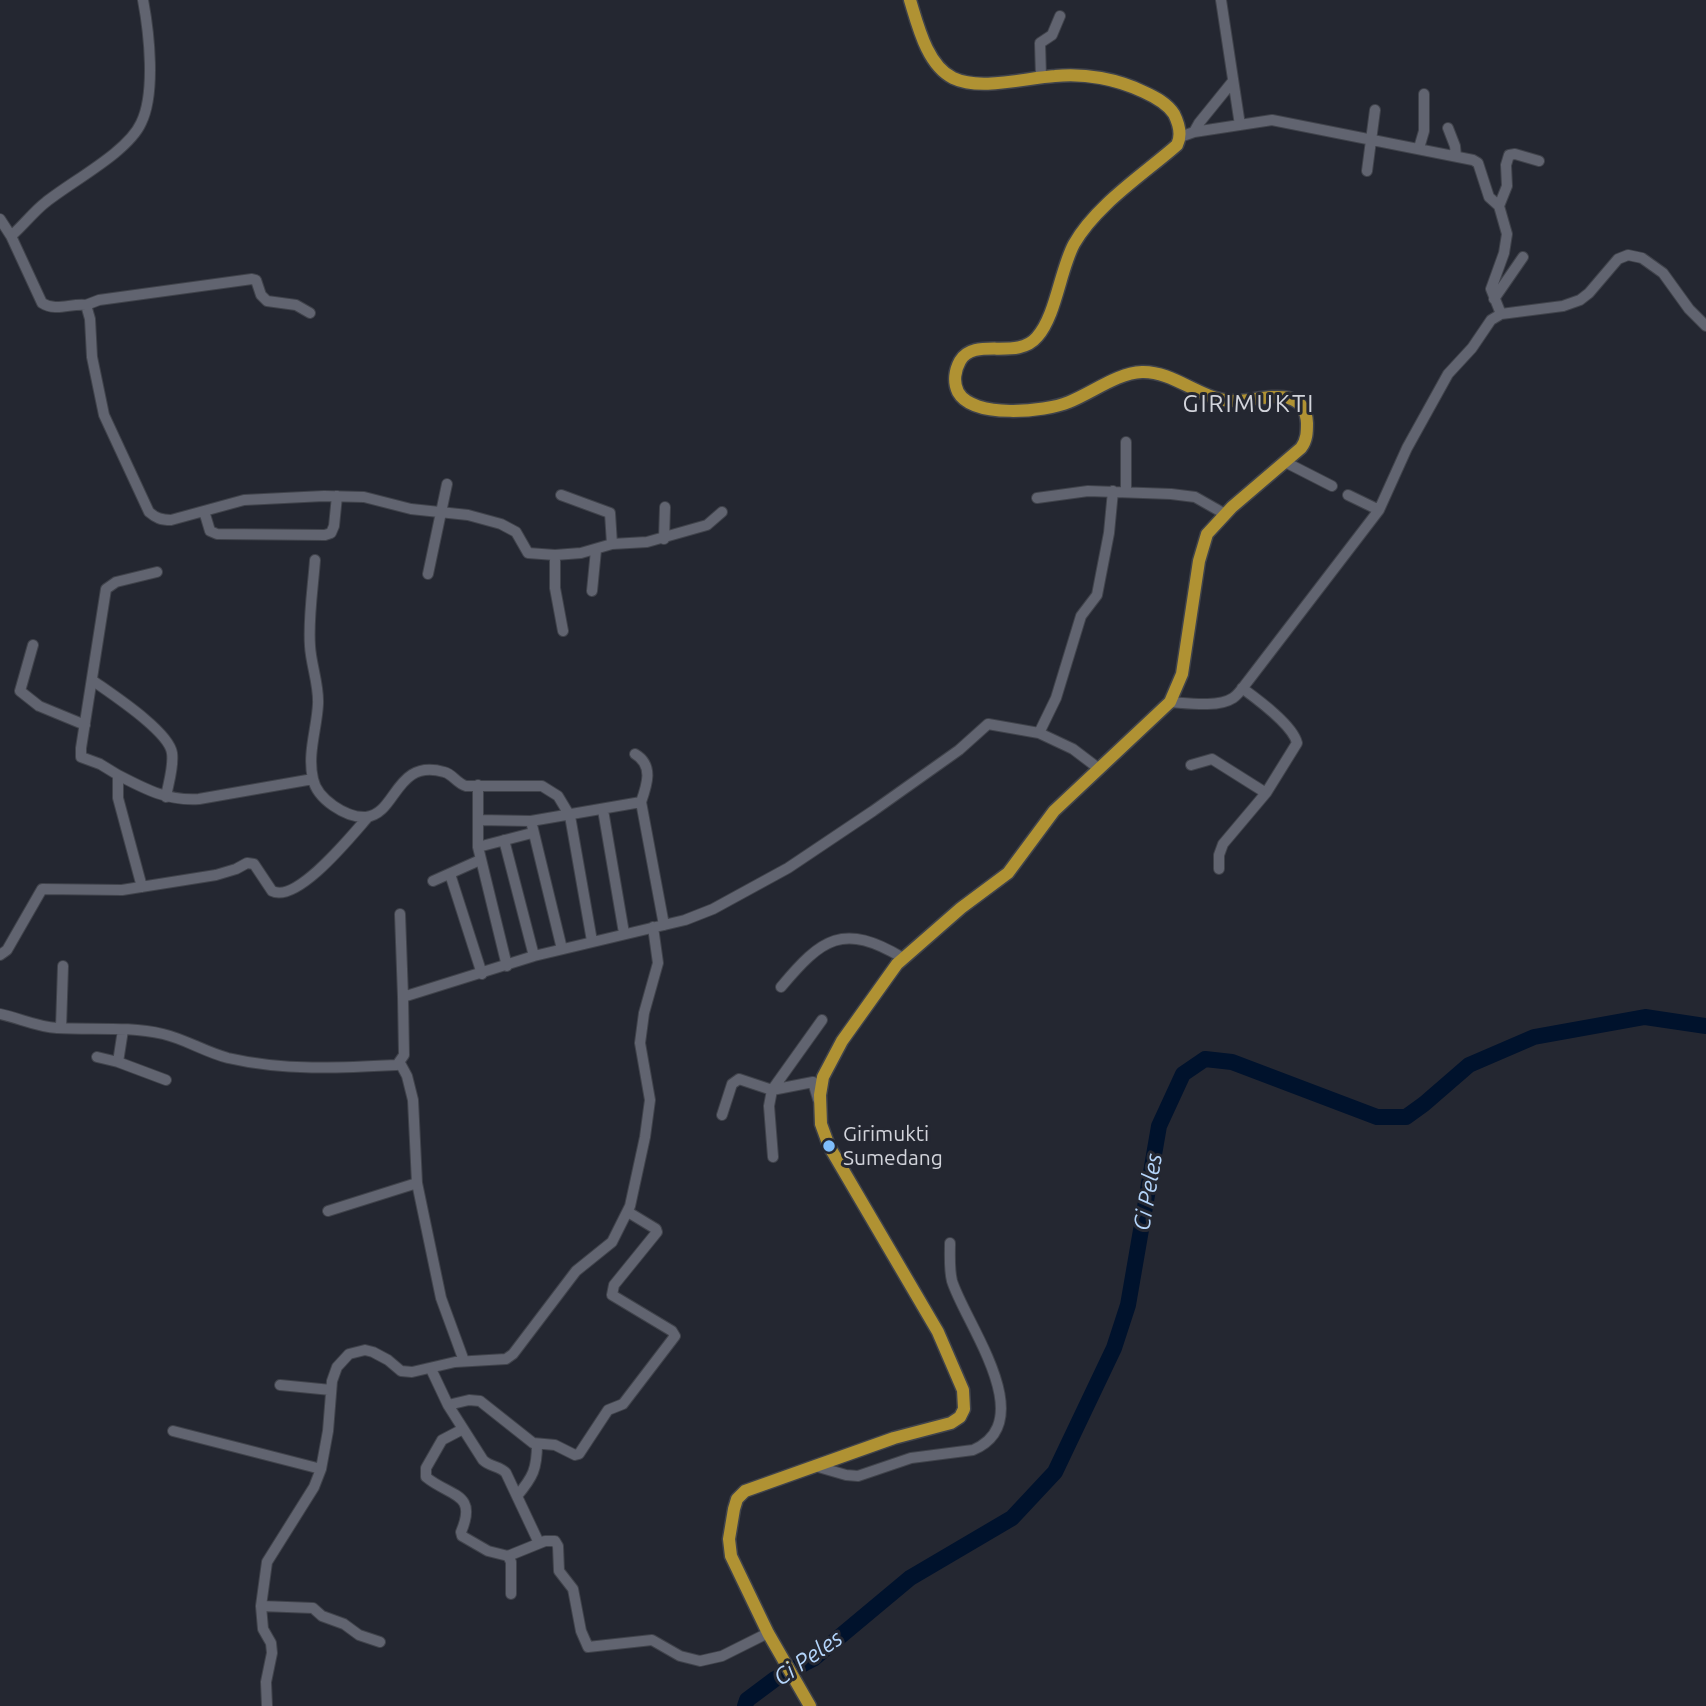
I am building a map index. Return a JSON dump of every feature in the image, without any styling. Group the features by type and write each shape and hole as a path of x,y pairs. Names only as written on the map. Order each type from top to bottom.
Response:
{"main road":[{"path":"810,1706 768,1633 731,1556 729,1539 735,1503 745,1491 894,1438 951,1423 963,1413 965,1400 958,1375 938,1332 829,1146 821,1124 819,1101 823,1077 834,1053 902,958 1008,873 1050,815 1170,702 1182,674 1201,550 1207,534 1225,514 1303,445 1307,435 1304,410 1286,396 1226,400 1164,376 1136,372 1069,402 1048,408 1014,410 976,406 961,396 956,384 957,367 967,354 990,349 1020,348 1035,340 1043,327 1067,260 1078,238 1118,194 1177,145 1180,137 1176,118 1168,106 1137,88 1091,77 981,83 960,81 951,77 936,64 931,55 910,0"}],"street":[{"path":"11,236 42,205 122,147 134,135 142,121 148,102 149,81 143,0"},
{"path":"1221,0 1240,125"},
{"path":"1041,78 1040,44 1042,40 1052,36 1060,16"},
{"path":"1194,132 1233,81"},
{"path":"1419,148 1424,131 1424,94"},
{"path":"1367,171 1375,110"},
{"path":"1180,137 1194,132 1272,120 1456,156 1478,163 1489,197 1499,206"},
{"path":"1447,128 1455,146 1456,156"},
{"path":"1501,314 1491,289 1507,242 1499,206 1507,186 1507,159 1509,155 1515,154 1539,161"},
{"path":"0,219 11,236 42,303 49,307 77,303 86,305 99,300 252,279 256,280 261,295 267,301 296,305 310,313"},
{"path":"1170,702 1196,704 1225,701 1234,697 1242,688 1379,510 1407,448 1448,374 1472,348 1490,320 1501,314 1563,306 1580,300 1612,264 1628,255 1642,258 1656,267 1706,326"},
{"path":"1494,299 1523,257"},
{"path":"86,305 91,327 92,357 104,415 149,512 159,519 244,500 337,496 376,498 411,509 468,515 501,524 516,532 528,552 555,555 596,550 612,544 664,539 707,525 722,512"},
{"path":"1126,442 1126,492"},
{"path":"1285,461 1332,486"},
{"path":"428,574 447,484"},
{"path":"1037,498 1088,491 1195,497 1225,514"},
{"path":"1039,733 1059,689 1081,616 1097,595 1109,533 1113,491"},
{"path":"561,495 603,508 610,513 612,544"},
{"path":"1348,495 1379,510"},
{"path":"204,511 210,531 217,534 325,535 331,533 334,526 337,496"},
{"path":"664,539 665,507"},
{"path":"592,591 596,550"},
{"path":"555,555 555,589 563,631"},
{"path":"315,560 310,645 318,697 313,743 313,779 325,797 340,810 368,817"},
{"path":"157,572 116,582 106,589 81,757 166,797 182,800 313,779"},
{"path":"33,645 20,686 23,695 39,706 85,725"},
{"path":"92,680 141,716 169,744 172,756 166,797"},
{"path":"1219,869 1219,855 1223,844 1266,793 1297,740 1267,707 1242,688"},
{"path":"403,998 534,956 664,925 713,909 788,868 959,750 985,725 995,723 1039,733 1073,749 1098,768"},
{"path":"635,754 643,759 648,778 641,802 664,925"},
{"path":"1191,765 1212,759 1266,793"},
{"path":"0,954 5,954 42,889 100,891 142,887 216,874 247,863 254,864 272,891 290,891 331,858 368,817 384,806 410,775 420,771 446,772 461,785 542,786 558,796 570,816 592,941"},
{"path":"118,775 118,798 142,887"},
{"path":"478,785 480,860 507,965"},
{"path":"478,820 531,821 641,802"},
{"path":"603,810 624,933"},
{"path":"531,821 562,949"},
{"path":"478,847 532,833"},
{"path":"504,840 534,956"},
{"path":"433,881 480,860"},
{"path":"450,874 482,974"},
{"path":"400,914 404,1055 400,1063"},
{"path":"267,1706 266,1682 272,1647 263,1629 261,1606 267,1562 314,1487 321,1469 334,1371 349,1354 357,1351 373,1352 401,1371 431,1369 464,1361 499,1361 513,1354 576,1271 612,1242 628,1212 645,1137 650,1100 640,1043 644,1013 658,963 653,927"},
{"path":"781,987 814,952 838,938 870,941 902,958"},
{"path":"61,1028 63,966"},
{"path":"0,1014 34,1024 61,1028 164,1034 225,1057 272,1065 343,1068 400,1063"},
{"path":"773,1157 769,1106 772,1090 822,1020"},
{"path":"118,1062 123,1030"},
{"path":"97,1057 166,1080"},
{"path":"400,1063 407,1076 413,1100 417,1183 441,1298 464,1361"},
{"path":"722,1115 735,1080 744,1079 772,1090 813,1082 819,1101"},
{"path":"328,1211 417,1183"},
{"path":"448,1405 469,1400 480,1401 537,1444 557,1446 578,1455 608,1410 623,1404 675,1336 673,1331 612,1295 614,1285 657,1233 656,1229 628,1212"},
{"path":"815,1466 858,1476 911,1458 973,1450 981,1447 993,1434 1001,1410 1000,1391 953,1282 950,1243"},
{"path":"431,1369 448,1405 483,1461 506,1473 539,1543"},
{"path":"280,1385 331,1390"},
{"path":"463,1429 442,1440 426,1468 426,1477 456,1495 466,1506 468,1515 462,1536 488,1552 508,1556 539,1543 555,1541 558,1546 559,1571 573,1589 581,1631 588,1647 652,1640 680,1656 700,1661 722,1656 768,1633"},
{"path":"173,1431 321,1469"},
{"path":"517,1496 534,1472 537,1444"},
{"path":"508,1556 511,1562 511,1594"},
{"path":"261,1606 313,1608 359,1635 380,1642"}],"waterway":[{"name":"Ci Peles","path":"745,1706 747,1700 775,1679 813,1659 910,1578 1012,1518 1055,1472 1114,1348 1128,1305 1159,1126 1183,1074 1205,1059 1232,1062 1377,1117 1406,1117 1469,1065 1534,1037 1645,1017 1706,1026"}],"place":[{"name":"Girimukti Sumedang","path":"829,1146"}],"district":[{"name":"GIRIMUKTI","path":"1249,404"}]}
